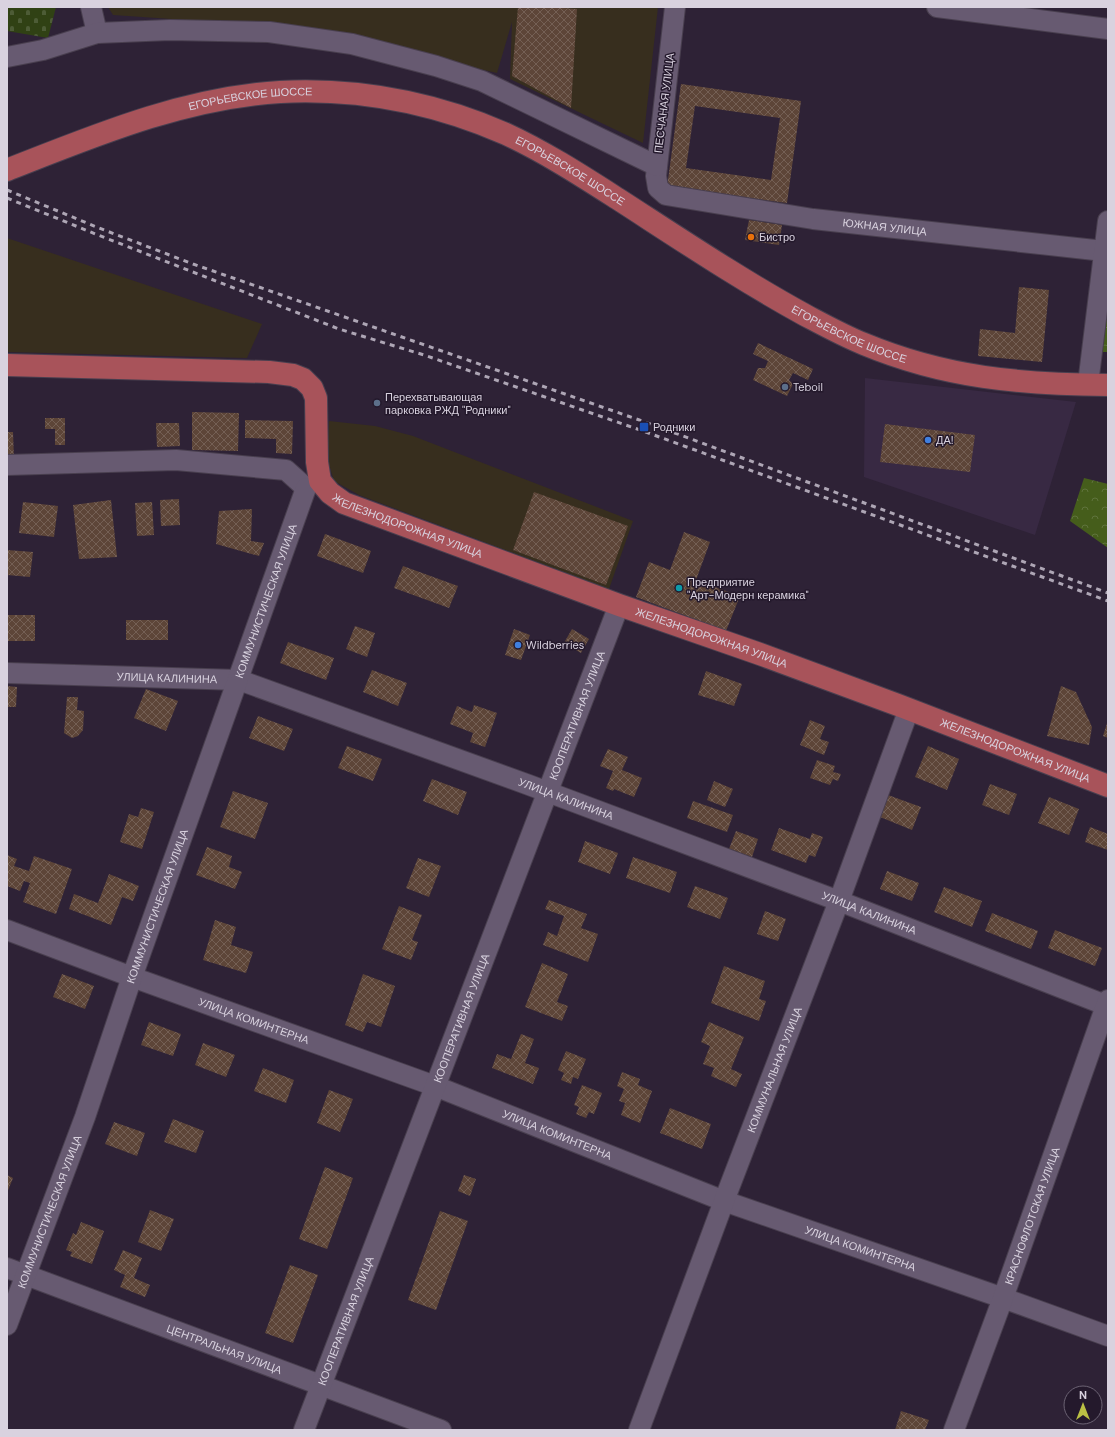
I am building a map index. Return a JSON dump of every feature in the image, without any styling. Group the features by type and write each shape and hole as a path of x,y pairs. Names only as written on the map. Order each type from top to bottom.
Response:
{"main road":[{"name":"ЕГОРЬЕВСКОЕ ШОССЕ","path":"7,170 96,135 156,114 224,99 280,92 319,92 363,94 406,102 447,112 478,123 506,134 534,148 582,176 756,288 861,343 927,366 956,373 1015,381 1098,385"},
{"path":"7,365 261,372 293,375 303,379 312,388 316,398 317,462 314,484"},
{"name":"ЖЕЛЕЗНОДОРОЖНАЯ УЛИЦА","path":"314,484 344,503 619,605 757,653 909,709 1108,786"}],"street":[{"path":"91,7 97,33"},
{"name":"ПЕСЧАНАЯ УЛИЦА","path":"666,195 658,188 656,176 675,7"},
{"path":"937,7 1108,28"},
{"path":"7,57 43,50 97,33 170,30 269,32 352,44 436,66 482,81 657,166"},
{"name":"ЮЖНАЯ УЛИЦА","path":"666,195 813,219 1104,251"},
{"path":"1098,385 1104,251 1108,221"},
{"name":"ЖЕЛЕЗНОДОРОЖНАЯ УЛИЦА","path":"7,465 176,460 286,470 314,484"},
{"name":"КОММУНИСТИЧЕСКАЯ УЛИЦА","path":"7,1325 85,1117 132,977 239,680 314,484"},
{"name":"КООПЕРАТИВНАЯ УЛИЦА","path":"304,1430 619,605"},
{"name":"УЛИЦА КАЛИНИНА","path":"7,673 239,680 548,792 839,901 1107,1004"},
{"name":"КОММУНАЛЬНАЯ УЛИЦА","path":"639,1430 724,1201 839,901 909,709"},
{"name":"УЛИЦА КОМИНТЕРНА","path":"7,930 132,977 435,1086 724,1201 1108,1336"},
{"name":"КРАСНОФЛОТСКАЯ УЛИЦА","path":"954,1430 1003,1298 1107,1004"},
{"name":"ЦЕНТРАЛЬНАЯ УЛИЦА","path":"7,1268 441,1430"}],"shaded area":[{"path":"108,7 658,7 643,143 510,79 512,22 497,73 351,40 261,25 113,15"},
{"path":"7,238 262,324 247,358 7,352"},
{"path":"865,378 1076,402 1035,535 864,477"},
{"path":"329,421 375,426 413,436 633,521 609,589 359,495 334,481 327,458"}],"green space":[{"path":"7,7 56,7 48,38 7,31"},
{"path":"1107,307 1108,352 1101,352"},
{"path":"1084,478 1108,484 1108,548 1070,521"}],"building":[{"path":"518,7 577,9 571,108 512,76"},
{"path":"681,84 801,101 787,203 667,187","holes":["695,106 780,118 771,180 686,168"]},
{"path":"749,220 782,225 779,245 745,240"},
{"path":"1019,287 1049,290 1042,362 978,356 980,329 1015,333"},
{"path":"758,343 813,369 808,380 793,373 789,380 793,384 787,396 753,380 758,368 765,368 768,361 753,354"},
{"path":"192,412 239,413 238,451 192,450"},
{"path":"45,418 65,418 65,445 55,445 55,429 45,429"},
{"path":"245,420 293,421 292,454 276,453 276,439 245,438"},
{"path":"156,423 179,423 180,446 157,447"},
{"path":"885,424 975,435 970,472 880,462"},
{"path":"7,432 13,432 14,459 7,459"},
{"path":"534,492 628,526 606,585 513,550"},
{"path":"179,499 180,525 161,526 160,500"},
{"path":"111,500 117,557 79,559 73,505"},
{"path":"23,502 58,506 54,537 19,533"},
{"path":"152,502 154,535 137,536 135,503"},
{"path":"252,509 251,541 264,543 259,556 216,544 219,511"},
{"name":"Предприятие \"Арт-Модерн керамика\"","path":"684,532 710,542 696,580 740,596 726,631 636,597 649,562 670,570"},
{"path":"325,534 371,551 363,573 317,556"},
{"path":"7,550 33,552 30,577 7,575"},
{"path":"403,566 458,586 449,608 394,588"},
{"path":"7,615 35,615 35,641 7,641"},
{"path":"126,620 168,620 168,640 126,640"},
{"path":"355,626 375,633 367,657 346,649"},
{"name":"Wildberries","path":"514,629 530,635 521,660 505,655"},
{"path":"572,629 589,639 581,653 564,643"},
{"path":"288,642 334,658 326,680 280,663"},
{"path":"372,670 407,683 398,706 363,692"},
{"path":"706,671 742,684 734,706 698,695"},
{"path":"7,686 17,687 16,707 7,707"},
{"path":"1061,686 1076,692 1092,727 1089,745 1047,736"},
{"path":"146,689 178,701 166,731 134,718"},
{"path":"67,697 78,697 77,710 84,711 83,730 78,736 72,738 64,733"},
{"path":"474,705 497,713 485,747 470,742 473,733 450,724 457,706 472,712"},
{"path":"258,716 293,729 284,751 249,738"},
{"path":"810,720 825,726 820,739 829,742 824,755 800,745"},
{"path":"1108,720 1108,738 1103,736"},
{"path":"347,746 382,759 373,781 338,768"},
{"path":"928,746 959,759 947,790 915,777"},
{"path":"608,749 628,757 622,770 642,778 634,797 614,789 613,791 606,788 613,771 600,766"},
{"path":"817,760 835,766 833,772 841,774 838,781 833,779 830,785 810,778"},
{"path":"432,779 467,792 458,815 423,801"},
{"path":"714,781 733,789 725,807 707,800"},
{"path":"990,784 1017,794 1009,815 982,805"},
{"path":"233,791 268,803 255,839 220,827"},
{"path":"888,795 921,807 912,830 880,817"},
{"path":"1049,797 1079,809 1069,835 1038,823"},
{"path":"693,801 733,815 727,832 687,818"},
{"path":"141,808 154,812 142,849 120,842 129,814 138,817"},
{"path":"1090,827 1108,834 1108,850 1085,842"},
{"path":"779,828 810,839 812,833 823,837 815,857 809,855 806,863 771,850"},
{"path":"736,831 758,839 752,857 729,849"},
{"path":"585,841 618,853 610,874 578,862"},
{"path":"207,847 232,856 229,867 242,872 235,889 196,875"},
{"path":"7,855 17,859 14,866 29,871 34,856 72,869 56,914 23,902 30,883 24,881 20,891 7,886"},
{"path":"633,857 677,872 670,893 626,878"},
{"path":"418,858 441,866 429,897 406,888"},
{"path":"887,871 919,883 912,901 880,889"},
{"path":"109,874 139,886 133,901 122,897 111,925 69,909 74,894 98,903"},
{"path":"695,886 728,898 720,919 687,907"},
{"path":"944,887 982,901 972,927 934,912"},
{"path":"549,900 587,914 581,928 598,934 588,962 543,945 548,932 557,936 564,916 545,909"},
{"path":"399,906 422,915 412,940 418,942 411,960 382,949"},
{"path":"765,911 786,919 778,941 757,934"},
{"path":"992,913 1038,931 1031,949 985,931"},
{"path":"215,920 236,927 231,945 253,952 246,973 203,960"},
{"path":"1055,930 1102,948 1095,966 1048,948"},
{"path":"542,963 568,974 557,1002 568,1006 562,1021 525,1007"},
{"path":"724,966 765,981 759,999 766,1001 759,1021 711,1003"},
{"path":"62,974 94,986 85,1009 53,997"},
{"path":"363,974 395,986 381,1027 367,1022 363,1032 345,1025"},
{"path":"149,1022 181,1034 173,1056 141,1045"},
{"path":"709,1022 744,1037 731,1069 742,1074 736,1087 711,1076 714,1068 703,1064 710,1046 701,1042"},
{"path":"521,1034 534,1039 525,1063 539,1068 533,1084 492,1068 497,1054 511,1059"},
{"path":"203,1043 235,1055 226,1077 195,1065"},
{"path":"566,1051 586,1059 578,1079 573,1077 571,1084 561,1080 564,1073 558,1070"},
{"path":"263,1068 294,1080 286,1103 254,1091"},
{"path":"622,1072 640,1079 638,1085 652,1091 640,1123 621,1115 625,1103 619,1101 624,1089 617,1086"},
{"path":"582,1085 602,1093 594,1114 589,1112 586,1118 576,1114 579,1107 574,1105"},
{"path":"329,1090 353,1099 340,1132 317,1123"},
{"path":"670,1108 711,1124 702,1149 660,1133"},
{"path":"173,1119 204,1131 196,1153 164,1142"},
{"path":"114,1122 145,1133 137,1156 105,1144"},
{"path":"325,1167 353,1178 327,1249 299,1239"},
{"path":"7,1175 13,1178 7,1193"},
{"path":"464,1175 476,1179 470,1196 458,1191"},
{"path":"150,1210 174,1219 161,1251 138,1242"},
{"path":"440,1211 468,1221 436,1310 408,1300"},
{"path":"81,1222 104,1231 92,1264 70,1256 72,1252 66,1250 73,1233 76,1235"},
{"path":"123,1250 142,1258 134,1278 150,1285 145,1297 120,1287 125,1275 114,1270"},
{"path":"290,1265 318,1275 293,1343 265,1333"},
{"path":"901,1411 929,1420 925,1430 895,1430"}],"railway":[{"path":"7,190 99,228 193,264 645,422 1108,593"},
{"path":"7,198 339,329 424,355 643,431 1108,601"}],"place":[{"name":"Бистро","path":"751,237"},
{"name":"Teboil","path":"785,387"},
{"name":"Перехватывающая парковка РЖД \"Родники\"","path":"377,403"},
{"name":"Родники","path":"644,427"},
{"name":"ДА!","path":"928,440"},
{"name":"Предприятие \"Арт-Модерн керамика\"","path":"679,588"},
{"name":"Wildberries","path":"518,645"}]}
